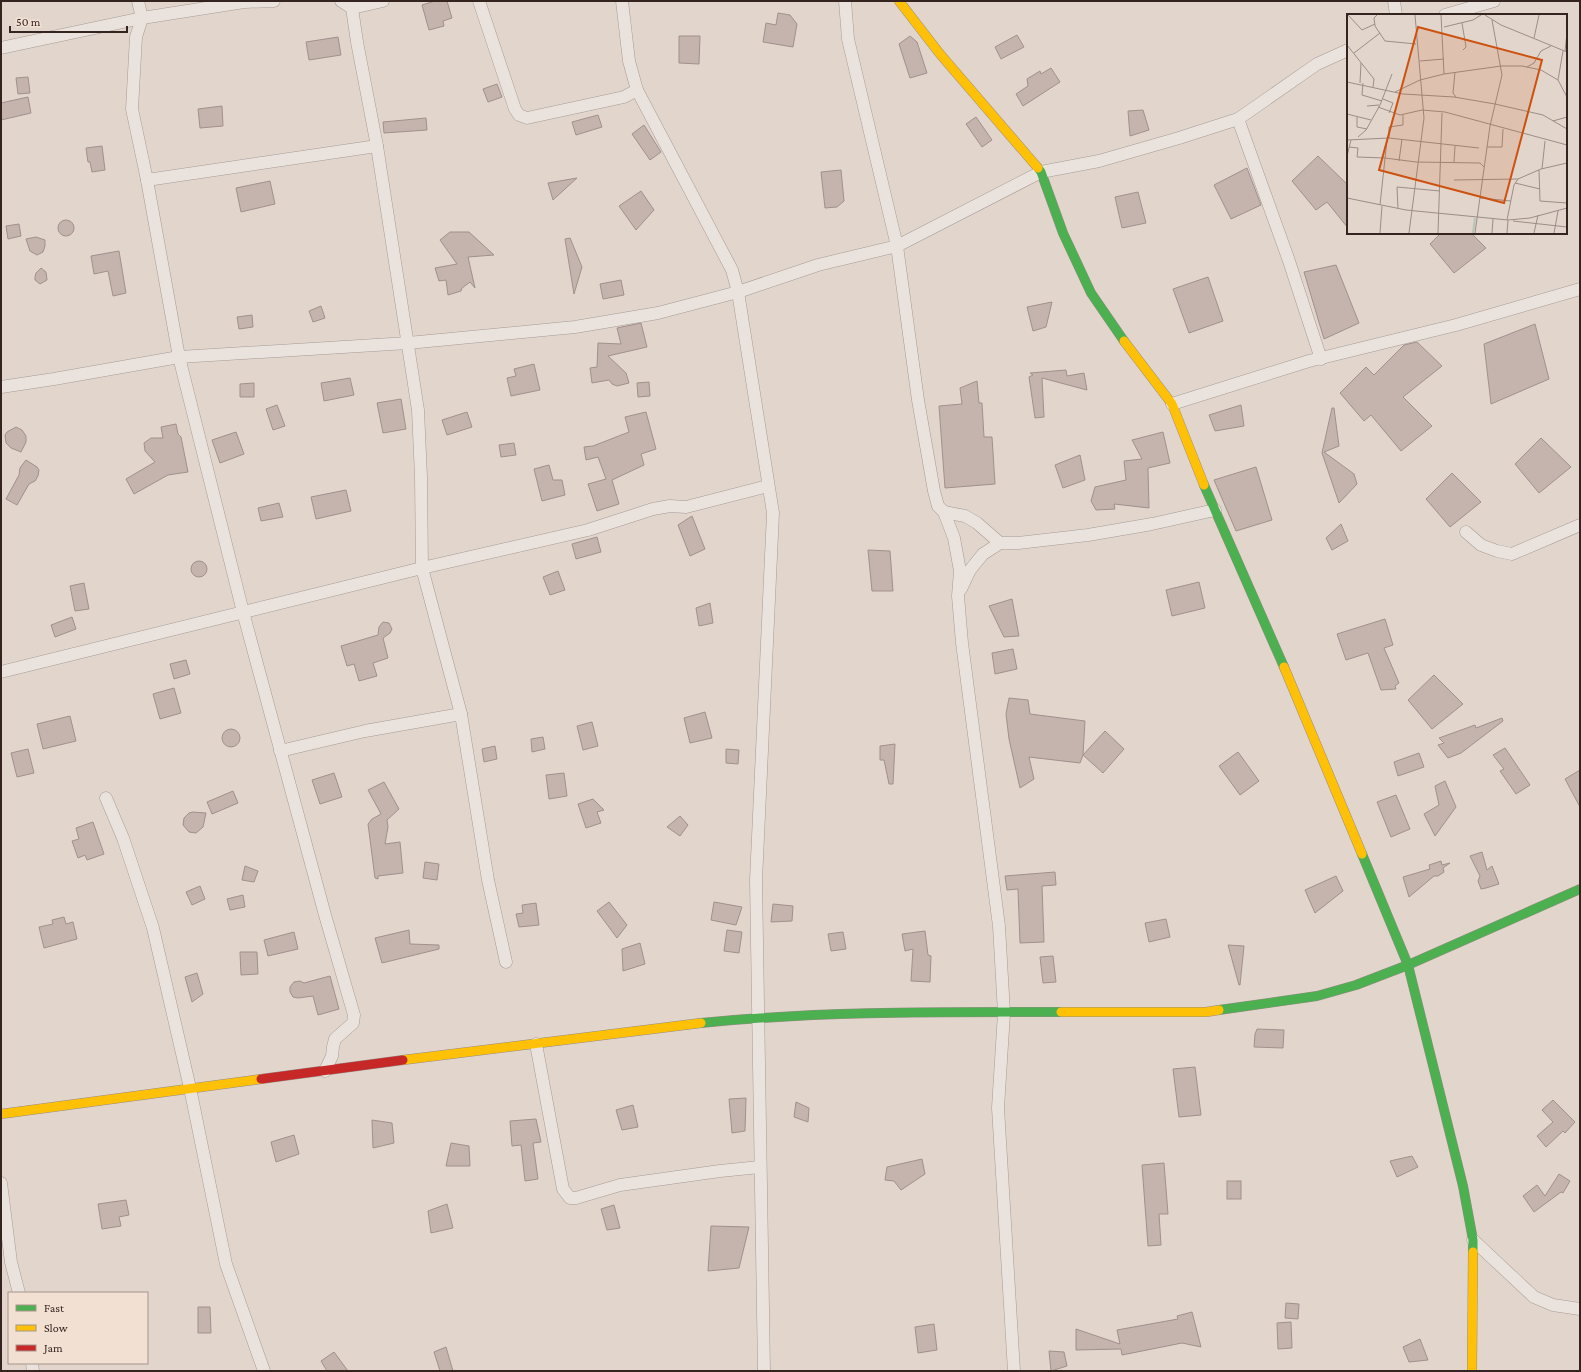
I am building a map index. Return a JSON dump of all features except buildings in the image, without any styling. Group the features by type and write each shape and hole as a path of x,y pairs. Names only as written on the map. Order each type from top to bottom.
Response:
{"street":[{"path":"138,1 142,18 136,37 132,109 147,180 179,358 243,612 280,751 354,1015 354,1023 336,1039 332,1056 325,1071"},
{"path":"1,48 142,18 244,2 274,1"},
{"path":"341,1 352,8 383,1"},
{"path":"479,1 515,109 519,115 527,118 624,97 637,90"},
{"path":"622,1 628,61 637,90 732,270 738,292 773,513 756,880 764,1371"},
{"path":"845,1 848,39 897,246 918,400 934,491 938,506 944,512 954,538 960,571 958,596 962,643 999,926 1004,1013 998,1108 1014,1371"},
{"path":"900,1 940,54 1041,172 1063,233 1091,293 1136,357 1172,404 1286,671 1408,965 1462,1186 1473,1240 1472,1371"},
{"path":"1394,1 1396,14"},
{"path":"1448,14 1494,1"},
{"path":"352,8 377,146 418,410 421,477 422,568 461,714 488,880 506,962"},
{"path":"1,387 179,358 408,343 575,327 658,313 738,292 818,265 897,246 1041,172 1099,161 1238,119 1317,64 1347,50"},
{"path":"1238,119 1289,261 1321,358"},
{"path":"147,180 377,146"},
{"path":"1172,404 1321,358 1456,325 1580,289"},
{"path":"1,672 422,568 588,530 653,509 670,506 686,507 768,486"},
{"path":"958,596 970,570 983,554 1000,544 1102,532 1152,524 1216,510"},
{"path":"944,512 965,516 977,523 1000,544"},
{"path":"1466,532 1481,545 1497,551 1512,554 1580,525"},
{"path":"280,751 365,731 461,714"},
{"path":"106,798 123,838 153,928 190,1088 226,1264 264,1371"},
{"path":"1,1114 190,1088 759,1017 908,1012 1206,1012 1276,1003 1316,996 1356,985 1408,965 1580,889"},
{"path":"536,1044 564,1189 570,1198 576,1198 620,1185 760,1166"},
{"path":"1,1183 11,1262 19,1292"},
{"path":"1473,1240 1534,1297 1553,1305 1580,1309"}],"traffic: fast":[{"path":"1038,168 1041,172 1063,233 1091,293 1124,341"},
{"path":"1204,485 1284,667"},
{"path":"1362,854 1408,965 1463,1186 1473,1240 1473,1252"},
{"path":"1219,1010 1317,996 1356,985 1408,965 1580,889"},
{"path":"701,1023 836,1014 1061,1012"}],"traffic: slow":[{"path":"899,1 940,54 1038,168"},
{"path":"1124,341 1172,404 1204,485"},
{"path":"1284,667 1362,854"},
{"path":"1061,1012 1206,1012 1219,1010"},
{"path":"403,1060 701,1023"},
{"path":"1,1114 261,1079"},
{"path":"1472,1371 1473,1252"}],"traffic: jam":[{"path":"261,1079 403,1060"}]}
